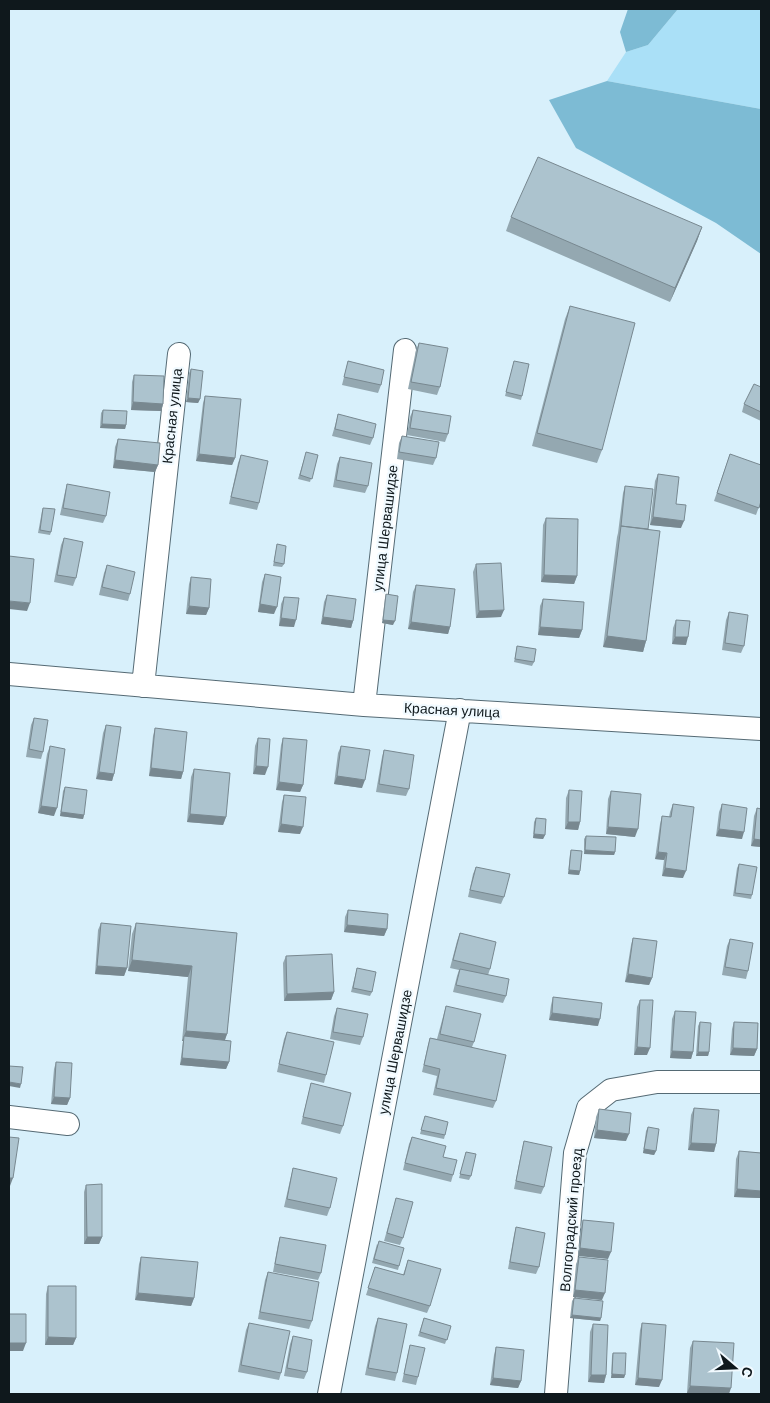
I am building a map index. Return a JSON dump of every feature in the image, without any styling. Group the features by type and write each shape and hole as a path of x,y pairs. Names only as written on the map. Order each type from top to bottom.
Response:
{"street":[{"name":"улица Шервашидзе","path":"364,705 406,350"},
{"name":"Красная улица","path":"143,686 179,354"},
{"name":"Красная улица","path":"9,674 364,705 761,729"},
{"name":"улица Шервашидзе","path":"329,1394 460,710"},
{"name":"Волгоградский проезд","path":"556,1394 575,1153 588,1108 610,1090 657,1082 761,1082"},
{"path":"9,1117 68,1124"}],"shaded area":[{"path":"628,9 678,9 648,45 626,52 620,32"},
{"path":"678,9 761,9 761,109 607,81 626,52 648,45"},
{"path":"607,81 761,109 761,254 716,223 576,148 549,100"}],"building":[{"path":"538,157 702,227 675,288 511,217"},
{"path":"570,306 635,323 602,450 537,433"},
{"path":"419,343 448,348 440,387 411,382"},
{"path":"348,361 384,370 381,385 344,377"},
{"path":"514,361 529,364 522,396 506,392"},
{"path":"191,369 203,371 200,399 188,398"},
{"path":"134,375 164,376 163,404 133,402"},
{"path":"754,384 761,387 761,412 744,404"},
{"path":"205,396 241,399 235,458 199,454"},
{"path":"103,410 127,411 126,425 102,424"},
{"path":"413,410 451,416 448,434 410,428"},
{"path":"338,414 376,424 373,438 335,429"},
{"path":"402,436 439,442 436,458 399,452"},
{"path":"118,439 160,443 158,465 115,460"},
{"path":"306,452 318,455 312,479 300,475"},
{"path":"730,454 761,465 761,501 759,508 717,493"},
{"path":"241,455 268,461 259,503 231,497"},
{"path":"340,457 372,463 368,486 336,480"},
{"path":"658,474 679,477 676,504 686,505 684,521 653,517"},
{"path":"67,484 110,492 106,516 63,508"},
{"path":"625,486 653,489 648,529 621,526"},
{"path":"43,508 55,509 51,532 40,530"},
{"path":"546,518 578,519 577,576 544,575"},
{"path":"621,526 660,531 646,641 607,636"},
{"path":"64,538 83,542 76,578 57,575"},
{"path":"277,544 286,546 284,564 274,562"},
{"path":"9,556 34,559 30,603 9,601"},
{"path":"501,563 504,610 479,611 476,564"},
{"path":"107,565 135,572 130,594 102,587"},
{"path":"265,574 281,577 277,607 260,604"},
{"path":"191,577 211,579 209,608 189,606"},
{"path":"416,585 455,589 450,627 411,622"},
{"path":"386,594 398,596 395,621 383,620"},
{"path":"327,595 356,599 353,621 323,617"},
{"path":"284,597 299,598 296,620 281,618"},
{"path":"543,599 584,602 582,630 540,627"},
{"path":"729,612 748,615 744,646 725,643"},
{"path":"676,620 690,621 688,637 675,637"},
{"path":"517,646 536,649 534,662 515,659"},
{"path":"34,718 48,720 43,752 29,749"},
{"path":"106,725 121,727 114,774 99,772"},
{"path":"155,728 187,732 183,772 151,768"},
{"path":"258,738 270,739 268,767 256,766"},
{"path":"283,738 307,740 303,785 279,782"},
{"path":"50,746 65,749 57,808 41,806"},
{"path":"341,746 370,750 365,780 337,776"},
{"path":"384,750 414,755 409,789 379,784"},
{"path":"194,769 230,773 226,817 190,814"},
{"path":"65,787 87,790 84,815 61,812"},
{"path":"569,790 582,791 580,822 568,822"},
{"path":"611,791 641,794 638,829 608,827"},
{"path":"284,795 306,797 303,827 281,824"},
{"path":"673,804 694,807 686,871 665,868 667,853 658,852 662,816 671,817"},
{"path":"722,804 747,808 744,832 719,829"},
{"path":"757,808 761,809 761,840 754,839"},
{"path":"536,818 546,819 545,835 534,834"},
{"path":"586,836 616,837 615,852 585,850"},
{"path":"571,850 582,851 580,871 569,870"},
{"path":"739,864 757,867 752,895 735,893"},
{"path":"476,867 510,874 504,897 470,890"},
{"path":"348,910 388,914 387,929 347,925"},
{"path":"101,923 131,926 127,968 97,966"},
{"path":"136,923 237,933 227,1034 186,1031 192,966 132,960"},
{"path":"460,933 496,942 490,969 453,960"},
{"path":"633,938 657,941 652,978 628,974"},
{"path":"730,939 753,943 748,971 725,967"},
{"path":"332,954 334,992 287,994 286,956"},
{"path":"357,968 376,972 372,992 353,988"},
{"path":"460,969 509,979 506,996 456,985"},
{"path":"553,997 602,1003 600,1019 552,1013"},
{"path":"640,1000 653,1000 650,1048 637,1047"},
{"path":"446,1006 481,1014 474,1042 440,1034"},
{"path":"337,1008 368,1014 363,1037 333,1032"},
{"path":"675,1011 696,1012 693,1052 672,1051"},
{"path":"700,1022 711,1023 709,1052 698,1052"},
{"path":"734,1022 758,1023 757,1049 733,1048"},
{"path":"287,1032 334,1042 326,1075 279,1064"},
{"path":"184,1036 231,1041 229,1062 182,1058"},
{"path":"430,1038 506,1055 496,1101 436,1088 440,1069 424,1065"},
{"path":"56,1062 72,1063 70,1098 54,1097"},
{"path":"9,1066 23,1067 21,1084 9,1082"},
{"path":"311,1083 351,1093 343,1126 303,1117"},
{"path":"694,1108 719,1110 716,1144 691,1143"},
{"path":"599,1109 631,1113 629,1134 597,1130"},
{"path":"425,1116 448,1122 445,1135 421,1130"},
{"path":"648,1127 659,1129 656,1151 644,1149"},
{"path":"9,1137 19,1138 13,1178 9,1178"},
{"path":"412,1137 446,1146 443,1157 457,1160 453,1175 405,1163"},
{"path":"524,1141 552,1147 544,1187 516,1181"},
{"path":"739,1151 761,1153 761,1191 737,1189"},
{"path":"466,1152 476,1154 471,1176 460,1174"},
{"path":"293,1168 337,1178 330,1208 287,1199"},
{"path":"102,1184 102,1237 87,1237 86,1185"},
{"path":"396,1198 413,1202 403,1238 387,1233"},
{"path":"583,1220 614,1223 611,1252 580,1248"},
{"path":"516,1227 545,1233 539,1267 510,1262"},
{"path":"280,1237 326,1245 321,1273 275,1264"},
{"path":"379,1241 404,1248 399,1266 374,1259"},
{"path":"141,1257 198,1262 194,1298 138,1293"},
{"path":"579,1257 608,1260 605,1293 575,1290"},
{"path":"408,1260 441,1269 430,1306 368,1288 375,1267 404,1275"},
{"path":"268,1272 319,1282 312,1321 260,1312"},
{"path":"48,1286 76,1286 76,1338 48,1337"},
{"path":"574,1298 603,1301 601,1318 572,1315"},
{"path":"9,1314 26,1314 26,1343 9,1343"},
{"path":"378,1318 407,1324 397,1373 368,1368"},
{"path":"424,1318 451,1326 447,1340 420,1332"},
{"path":"249,1323 290,1331 281,1373 241,1365"},
{"path":"642,1323 666,1325 662,1380 638,1378"},
{"path":"593,1324 608,1325 606,1375 591,1375"},
{"path":"293,1336 312,1340 307,1372 287,1368"},
{"path":"693,1341 734,1343 731,1388 690,1386"},
{"path":"410,1345 425,1348 418,1377 404,1374"},
{"path":"496,1347 524,1350 521,1381 493,1378"},
{"path":"613,1353 626,1353 625,1375 612,1374"}]}
